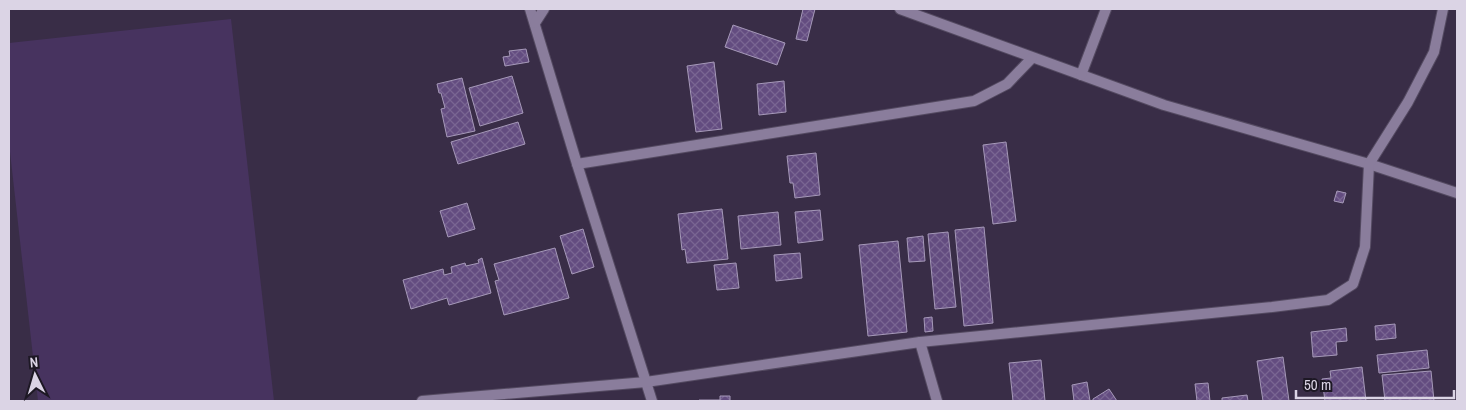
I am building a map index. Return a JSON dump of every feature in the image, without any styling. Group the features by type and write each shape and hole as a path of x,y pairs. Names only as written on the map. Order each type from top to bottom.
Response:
{"street":[{"path":"530,9 652,401"},
{"path":"534,23 544,9"},
{"path":"900,9 1164,105 1369,164 1457,193"},
{"path":"1081,75 1106,9"},
{"path":"422,401 646,382 920,342 1328,300 1353,284 1365,247 1369,164 1408,102 1434,52 1443,9"},
{"path":"577,164 974,101 1007,84 1032,58"},
{"path":"920,342 937,401"}],"shaded area":[{"path":"231,19 274,401 38,401 9,143 9,43"}],"building":[{"path":"803,9 815,9 807,41 796,39"},
{"path":"733,25 785,43 777,65 725,47"},
{"path":"526,49 529,62 505,66 503,57 510,56 509,51"},
{"path":"714,62 722,129 696,132 687,66"},
{"path":"512,76 523,113 480,126 469,88"},
{"path":"462,78 475,131 447,137 441,109 445,108 437,84"},
{"path":"784,81 786,112 759,115 757,84"},
{"path":"518,122 525,144 458,164 451,142"},
{"path":"1006,142 1016,221 993,224 983,145"},
{"path":"816,153 820,195 795,198 793,183 790,183 787,156"},
{"path":"1337,191 1346,193 1343,203 1334,201"},
{"path":"467,203 475,229 448,237 440,211"},
{"path":"722,209 728,259 687,263 685,249 682,250 678,214"},
{"path":"820,210 823,240 798,243 795,212"},
{"path":"778,212 781,245 741,249 738,216"},
{"path":"984,227 993,323 964,326 955,230"},
{"path":"583,229 594,267 572,274 560,236"},
{"path":"948,232 956,307 935,309 928,234"},
{"path":"923,236 925,261 909,262 907,238"},
{"path":"898,241 907,332 868,336 859,245"},
{"path":"555,248 569,298 504,315 495,281 499,280 494,264"},
{"path":"800,253 802,278 776,281 774,255"},
{"path":"482,258 491,293 449,305 447,298 411,309 403,280 443,269 444,275 452,273 451,267 465,263 466,266 479,263 478,260"},
{"path":"736,263 739,288 717,290 714,265"},
{"path":"932,317 933,331 925,332 924,318"},
{"path":"1395,324 1396,338 1376,340 1375,326"},
{"path":"1346,328 1347,341 1336,342 1337,355 1313,357 1311,332"},
{"path":"1427,350 1429,368 1379,373 1377,355"},
{"path":"1283,357 1289,401 1263,401 1257,361"},
{"path":"1041,360 1045,401 1013,401 1009,363"},
{"path":"1362,367 1366,401 1325,401 1322,379 1331,378 1330,371"},
{"path":"1431,371 1434,401 1385,401 1382,375"},
{"path":"1087,382 1090,401 1074,401 1072,385"},
{"path":"1208,383 1210,401 1197,401 1195,384"},
{"path":"1109,389 1117,401 1093,401 1093,399"},
{"path":"1247,395 1248,401 1222,401 1222,398"},
{"path":"720,396 730,396 730,401 699,401 720,400"}]}
